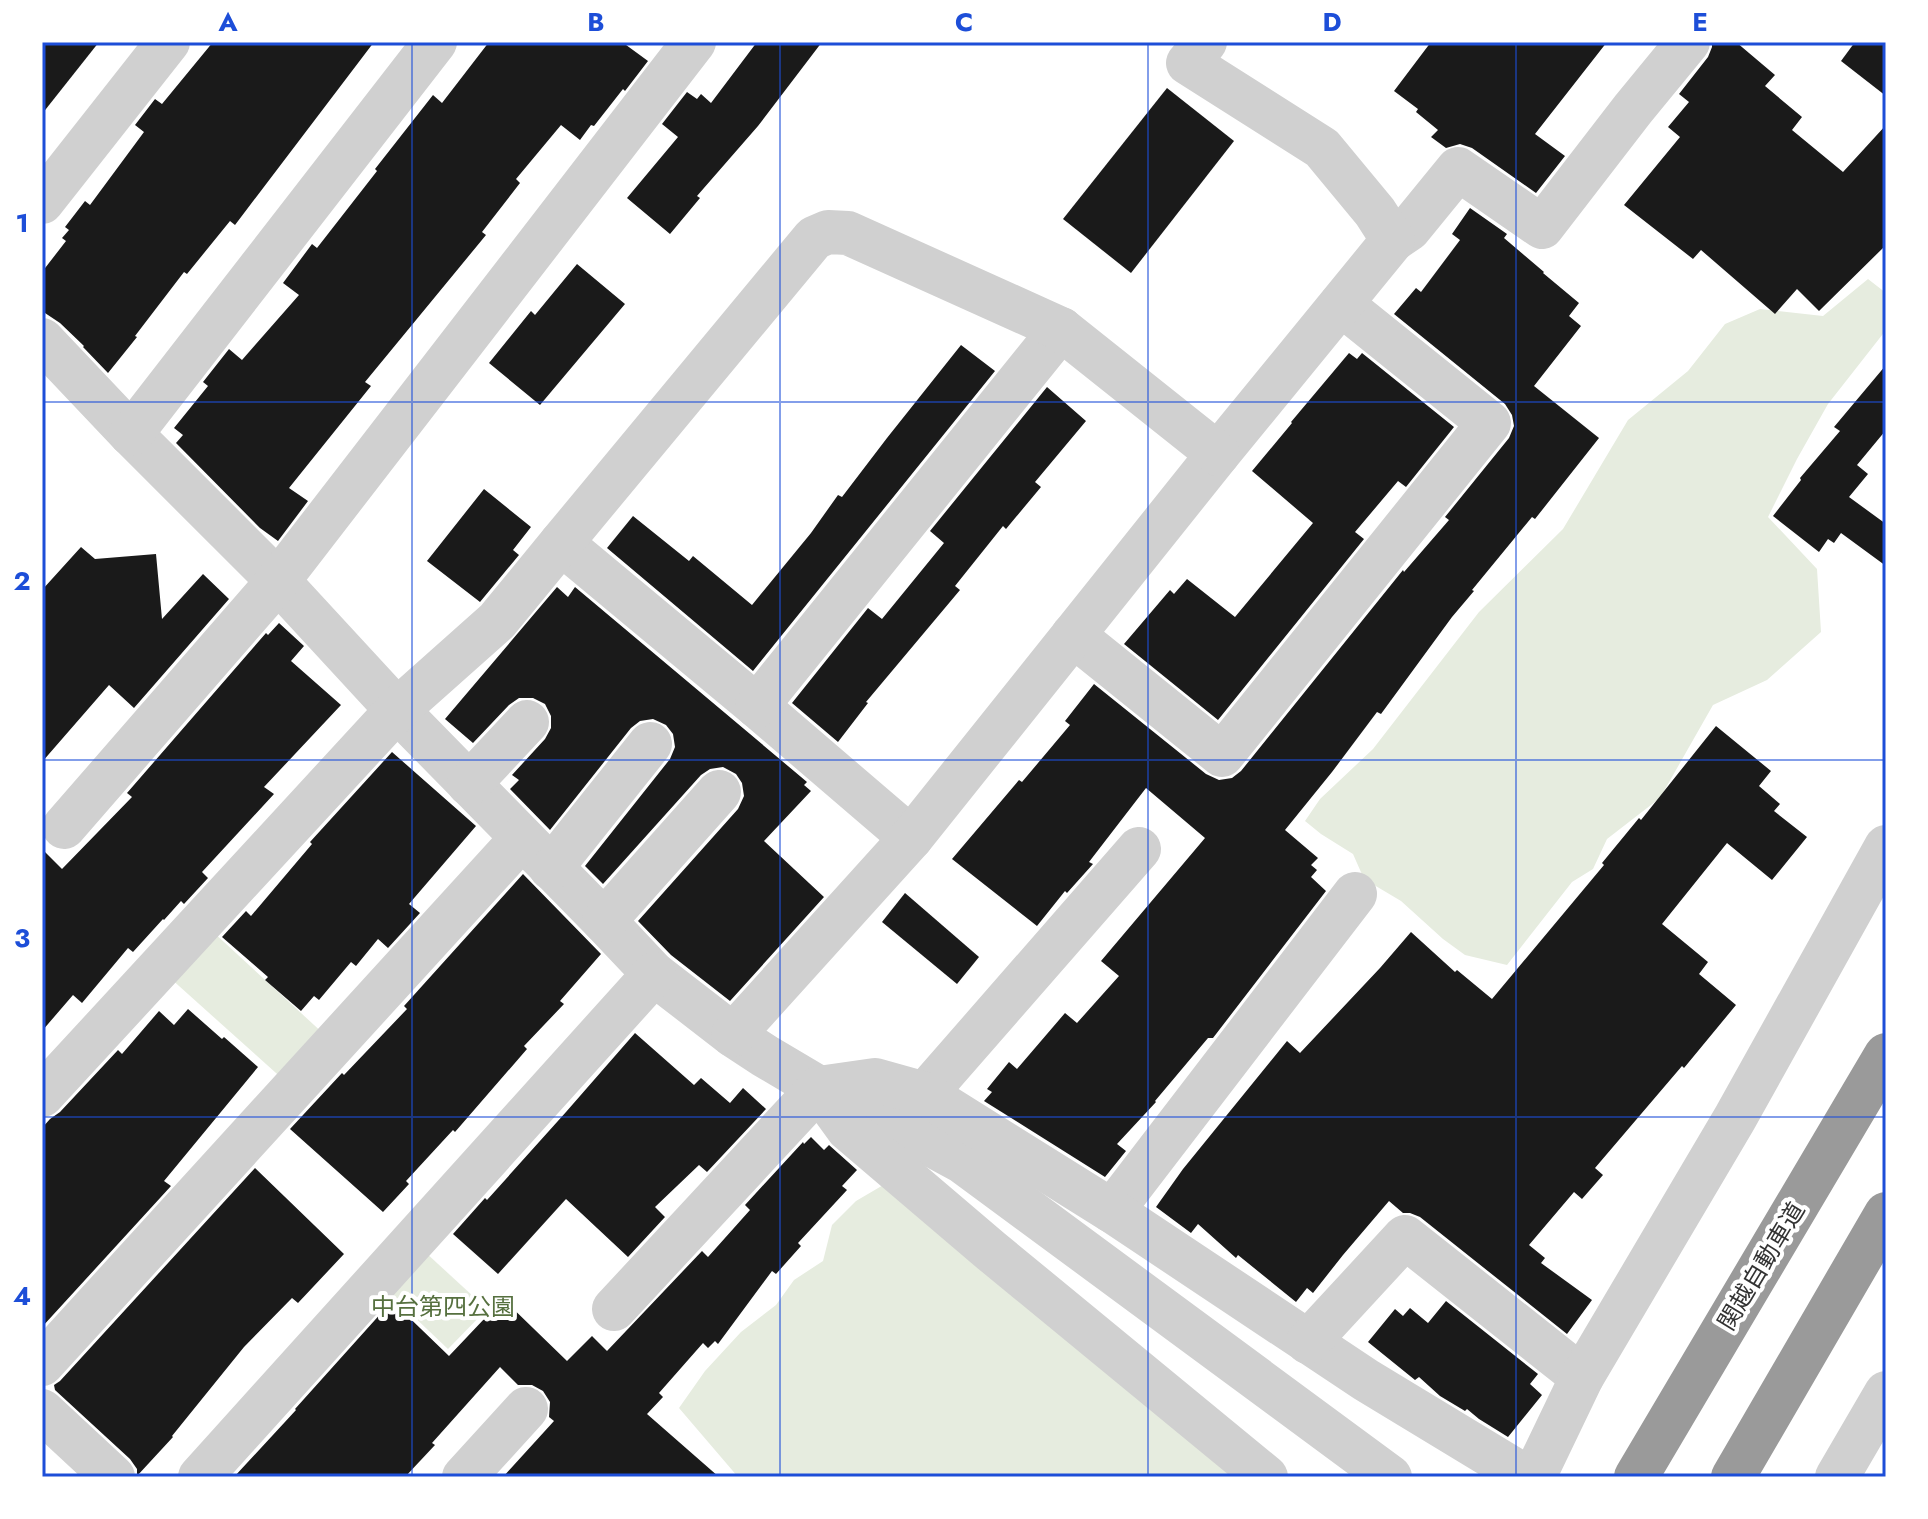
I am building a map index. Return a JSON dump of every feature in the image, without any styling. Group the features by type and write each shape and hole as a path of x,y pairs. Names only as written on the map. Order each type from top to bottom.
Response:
{"highway":[{"name":"関越自動車道","path":"1636,1477 1886,1055"},
{"path":"1733,1477 1886,1214"}],"street":[{"path":"42,202 168,42"},
{"path":"131,434 435,42"},
{"path":"64,827 278,581 694,42"},
{"path":"1205,42 1188,63 1322,148 1375,212 1393,240"},
{"path":"733,1035 911,838 1218,454 1393,240 1409,229 1458,169 1542,227 1688,42"},
{"path":"42,1095 397,710 497,621 814,238 828,232 848,233 1061,329 1218,454"},
{"path":"1073,635 1222,755 1489,423 1341,304"},
{"path":"757,706 1061,329"},
{"path":"42,340 278,581 397,710 654,974 733,1035 819,1088 963,1162 1390,1477"},
{"path":"561,543 911,838"},
{"path":"469,784 527,722"},
{"path":"42,1364 536,853 650,744"},
{"path":"604,921 719,792"},
{"path":"1534,1477 1582,1377 1735,1118 1886,847"},
{"path":"925,1094 1139,849"},
{"path":"1112,1211 1355,894"},
{"path":"200,1477 654,974"},
{"path":"614,1309 819,1088 875,1080 925,1094 1112,1211 1366,1380 1526,1477"},
{"path":"819,1088 848,1129 1266,1477"},
{"path":"1308,1342 1405,1237 1582,1377"},
{"path":"1837,1477 1886,1393"},
{"path":"464,1477 526,1409"},
{"path":"42,1411 113,1477"}],"green space":[{"path":"1868,279 1886,293 1886,330 1828,404 1768,517 1817,569 1821,632 1767,680 1713,705 1660,798 1607,839 1593,869 1572,882 1507,965 1465,955 1401,901 1364,879 1353,854 1305,821 1320,799 1373,749 1479,612 1563,529 1628,420 1688,371 1725,324 1760,309 1823,316"},
{"path":"212,931 326,1036 286,1082 169,977"},
{"path":"885,1184 1247,1477 738,1477 679,1408 705,1371 741,1332 776,1305 794,1280 823,1261 832,1225 856,1201"},
{"name":"中台第四公園","path":"425,1252 487,1309 448,1349 388,1292"}],"building":[{"path":"42,42 99,42 42,114"},
{"path":"213,42 374,42 235,225 230,221 187,274 184,272 108,373 60,323 42,311 42,272 66,241 62,238 69,230 65,227 85,201 90,205 144,132 135,125 155,99 162,104"},
{"path":"489,42 622,42 648,61 580,140 561,125 516,179 520,183 482,232 486,235 365,382 371,386 289,488 308,501 278,541 260,528 176,443 183,435 174,428 208,386 203,382 229,349 242,360 299,295 283,283 312,244 317,248 433,95 442,103"},
{"path":"757,42 822,42 758,126 697,196 700,198 670,234 627,198 678,137 662,124 687,92 697,99 701,94 711,103"},
{"path":"1431,42 1607,42 1535,134 1565,156 1536,193 1472,148 1460,144 1446,148 1431,137 1438,130 1416,112 1418,109 1394,91"},
{"path":"1712,42 1736,42 1775,75 1765,86 1802,117 1792,130 1843,172 1886,125 1886,245 1819,311 1797,289 1775,314 1701,250 1693,259 1624,205 1680,137 1668,127 1689,102 1679,94 1708,57"},
{"path":"1855,42 1886,42 1886,96 1841,61"},
{"path":"1167,88 1234,141 1131,273 1063,219"},
{"path":"1470,208 1507,234 1504,238 1579,303 1569,316 1581,326 1534,386 1599,438 1535,519 1532,517 1472,590 1381,714 1377,712 1285,830 1318,858 1311,865 1317,870 1311,877 1326,891 1213,1038 1208,1038 1117,1144 1126,1151 1105,1177 984,1101 992,1092 987,1089 1009,1062 1017,1069 1065,1013 1077,1023 1119,976 1101,961 1205,838 1146,788 1089,862 1093,864 1067,893 1065,891 1037,926 952,859 1070,725 1065,721 1094,684 1206,774 1219,780 1232,778 1241,771 1403,570 1449,520 1445,517 1509,438 1514,426 1512,415 1505,404 1394,314 1416,288 1421,292 1460,240 1452,234"},
{"path":"577,264 625,304 540,405 489,363 531,311 535,315"},
{"path":"961,345 995,371 753,671 607,548 633,516 689,561 693,556 752,605 838,495 842,497"},
{"path":"1349,353 1357,359 1362,353 1454,427 1406,487 1398,481 1355,532 1364,539 1218,720 1124,644 1170,590 1174,594 1187,579 1235,617 1313,523 1252,471"},
{"path":"1886,365 1886,430 1857,465 1868,474 1849,497 1886,524 1886,566 1841,533 1834,543 1828,539 1819,552 1773,516 1840,431 1834,427"},
{"path":"1047,387 1086,421 1035,482 1041,487 1006,529 1003,526 955,586 960,590 866,702 838,742 792,703 868,608 882,619 944,543 930,531"},
{"path":"484,489 531,527 513,550 519,555 480,602 427,561"},
{"path":"81,547 95,559 156,554 162,619 203,574 229,599 134,708 109,685 42,762 42,590"},
{"path":"557,587 568,597 575,587 807,782 804,785 811,791 764,841 824,897 730,1001 671,955 638,921 738,809 744,796 742,783 736,774 723,767 710,769 701,775 603,884 585,866 670,759 675,747 673,734 666,725 653,719 640,721 631,728 550,830 510,789 519,780 512,775 545,739 551,728 551,716 545,704 533,698 519,698 473,743 445,719"},
{"path":"279,623 304,646 291,661 341,705 264,787 274,794 202,872 208,878 184,904 181,901 133,952 128,948 82,1003 73,995 42,1031 42,849 62,869 132,797 127,793 266,633 268,635"},
{"path":"1716,726 1771,771 1759,786 1780,804 1774,811 1807,837 1772,880 1727,843 1662,924 1708,962 1699,974 1736,1005 1595,1168 1603,1175 1582,1199 1574,1192 1529,1245 1545,1258 1541,1263 1592,1300 1567,1334 1420,1217 1403,1213 1389,1201 1313,1293 1307,1288 1296,1302 1238,1255 1236,1258 1198,1224 1191,1233 1156,1207 1287,1041 1300,1053 1411,932 1455,972 1457,970 1492,999"},
{"path":"392,752 476,826 409,904 420,913 388,948 378,939 356,966 351,962 319,1000 314,996 301,1011 222,937 246,911 251,916 312,844 310,842"},
{"path":"523,874 601,954 560,1001 564,1004 524,1046 527,1049 455,1132 453,1130 406,1181 409,1184 383,1212 290,1129 407,1009 404,1006"},
{"path":"905,893 979,957 957,984 882,922"},
{"path":"188,1009 258,1067 164,1181 171,1186 42,1327 42,1128 118,1050 122,1054 159,1011 174,1025"},
{"path":"635,1033 694,1085 701,1078 730,1103 743,1088 766,1109 707,1172 699,1165 655,1207 665,1217 628,1257 566,1199 498,1274 453,1234"},
{"path":"811,1137 824,1150 829,1145 857,1170 842,1186 847,1190 798,1243 801,1246 776,1274 772,1271 718,1344 715,1341 708,1348 703,1343 659,1393 663,1397 647,1414 719,1477 503,1477 554,1421 549,1417 550,1402 543,1391 532,1385 518,1385 500,1367 405,1477 234,1477 392,1301 449,1356 503,1299 567,1361 592,1336 607,1351 702,1251 708,1257 750,1210 745,1205"},
{"path":"255,1168 344,1254 298,1303 292,1298 244,1347 173,1437 137,1476 137,1469 130,1459 55,1390 54,1385"},
{"path":"1446,1301 1538,1374 1530,1384 1542,1395 1508,1437 1467,1409 1465,1411 1440,1396 1419,1377 1415,1380 1368,1342 1395,1309 1403,1316 1410,1308 1428,1323"}]}
